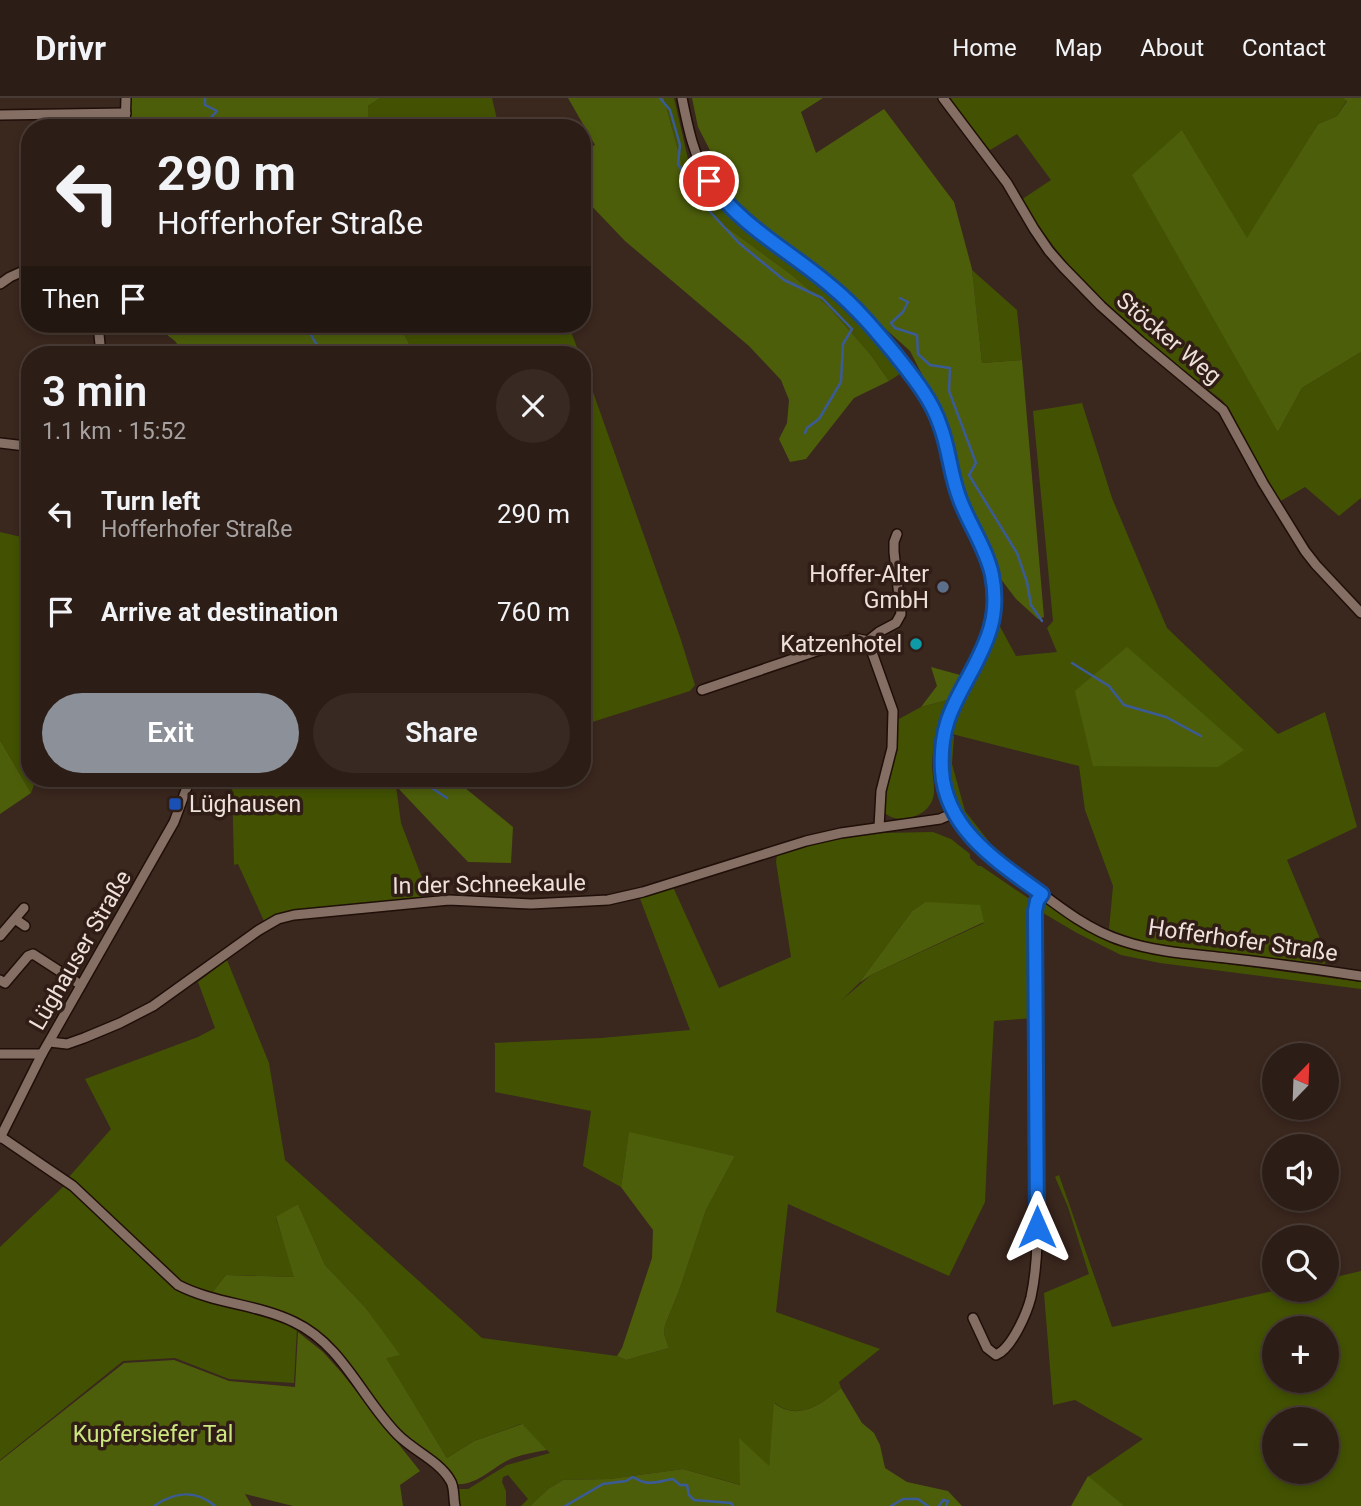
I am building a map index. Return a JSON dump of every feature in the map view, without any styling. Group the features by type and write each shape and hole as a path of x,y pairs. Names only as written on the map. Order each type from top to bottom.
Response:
{"street":[{"path":"126,98 126,119"},
{"name":"Hofferhofer Straße","path":"682,98 701,168 718,194 741,217 815,272 852,305 917,383 941,425 958,494 989,563 995,601 986,643 956,701 942,746 947,796 965,830 987,853 1042,894 1091,927 1122,941 1159,950 1361,976"},
{"name":"Stöcker Weg","path":"943,98 1007,183 1034,229 1063,267 1130,332 1223,410 1263,484 1306,551 1361,613"},
{"path":"0,115 126,113"},
{"path":"0,284 21,272"},
{"path":"0,443 21,445"},
{"path":"868,641 896,623 901,614 894,552 897,534"},
{"path":"702,690 846,641 868,641"},
{"path":"868,641 893,712 892,748 881,791 879,827"},
{"name":"Lüghauser Straße","path":"0,1138 42,1054 168,834 187,787"},
{"name":"In der Schneekaule","path":"50,1042 67,1044 84,1038 152,1006 278,919 428,901 542,904 608,900 643,892 806,841 841,833 940,819 954,813"},
{"path":"973,1318 986,1348 996,1355 1001,1353 1026,1313 1032,1288 1037,1227 1035,911 1042,894"},
{"path":"0,936 24,908"},
{"path":"15,919 25,926"},
{"path":"0,980 5,983 28,956 33,954 81,985"},
{"path":"0,1054 42,1054"},
{"path":"0,1138 73,1186 178,1285 216,1300 269,1312 310,1331 332,1349 398,1436 447,1476 453,1487 455,1506"}],"green space":[{"path":"131,98 380,98 368,106 368,119 131,119"},
{"path":"380,98 492,98 497,119 368,119 368,106"},
{"path":"568,98 664,98 687,184 696,200 829,307 871,355 889,381 854,398 806,459 790,462 779,439 787,423 789,400 781,380 749,346 625,241 591,205 591,147 595,145 591,138 591,119 580,119"},
{"path":"664,98 674,98 688,159 707,192 750,234 821,287 869,335 900,374 889,381 871,355 829,307 696,200 687,184"},
{"path":"692,98 823,98 801,112 816,153 884,109 954,202 972,269 982,363 1022,360 1044,617 1038,619 1016,599 997,574 965,494 943,416 910,351 820,270 735,199 698,127"},
{"path":"948,98 1347,100 1337,116 1318,124 1247,239 1182,130 1278,432 1302,388 1361,352 1361,498 1339,516 1305,487 1277,503 1223,401 1152,346 1108,307 1076,274 1034,219 1021,200 1051,180 1017,134 990,150"},
{"path":"1343,98 1361,98 1361,352 1302,388 1278,432 1132,175 1182,130 1247,238 1318,124 1337,116 1347,101"},
{"path":"972,270 1017,310 1022,360 982,363"},
{"path":"165,333 404,333 410,346 179,346"},
{"path":"404,333 571,333 577,346 410,346"},
{"path":"591,387 680,637 695,685 690,691 591,722"},
{"path":"1082,403 1112,498 1167,628 1278,734 1325,712 1357,827 1287,860 1326,953 1325,964 1148,944 1109,929 1113,886 1085,810 1079,766 952,734 965,692 990,648 997,621 1016,656 1057,652 1047,628 1053,621 1033,411"},
{"path":"0,532 21,537 21,776 0,740"},
{"path":"1127,647 1244,750 1218,767 1093,766 1075,691"},
{"path":"931,667 960,675 947,700 921,707 937,686"},
{"path":"947,700 934,748 934,790 930,805 912,817 904,819 890,816 884,812 897,720 921,707"},
{"path":"949,735 954,736 952,764 965,811 990,843 983,840 973,829 954,801 947,763"},
{"path":"0,740 21,776 21,787 27,787 31,793 0,814"},
{"path":"232,787 396,787 401,823 429,896 300,910 278,914 264,921 238,864 234,865"},
{"path":"397,787 464,787 513,827 511,863 468,862"},
{"path":"933,832 951,839 970,854 970,858 978,866 1031,900 1034,1018 994,1021 985,1202 949,1276 788,1204 776,1312 880,1349 839,1382 841,1388 818,1404 801,1411 793,1411 775,1403 769,1467 739,1439 741,1485 683,1469 609,1479 563,1480 548,1489 530,1506 521,1506 528,1499 508,1475 503,1477 502,1482 506,1491 506,1506 460,1506 456,1489 468,1489 507,1465 550,1453 521,1424 474,1441 447,1458 385,1357 399,1355 365,1307 325,1265 298,1204 276,1218 295,1277 226,1275 211,1294 177,1281 69,1177 111,1129 85,1079 198,1037 215,1028 198,982 227,960 269,1063 285,1160 482,1338 617,1356 626,1360 669,1348 664,1334 665,1325 706,1210 735,1156 629,1133 621,1187 583,1166 591,1111 495,1092 494,1043 690,1030 639,896 673,887 719,988 791,957 777,855 806,844 879,833","holes":["925,902 984,923 871,975 842,1000 859,983 912,911"]},
{"path":"1042,901 1080,927 1115,945 1159,955 1361,982 1361,989 1160,963 1121,955 1038,910"},
{"path":"925,902 980,905 984,922 859,983 912,911"},
{"path":"629,1132 735,1156 706,1210 665,1325 664,1334 669,1348 626,1360 617,1356 652,1258 653,1230 621,1187"},
{"path":"1059,1175 1112,1327 1262,1294 1262,1302 1339,1302 1339,1276 1361,1271 1361,1506 1123,1506 1088,1477 1143,1439 1075,1400 1053,1405 1044,1293 1089,1274 1068,1207 1055,1177"},
{"path":"65,1185 175,1288 297,1328 294,1383 229,1379 175,1358 123,1361 0,1460 0,1247"},
{"path":"298,1204 325,1265 365,1307 400,1355 386,1358 447,1458 474,1441 522,1424 547,1450 513,1458 472,1482 456,1484 391,1422 335,1347 313,1328 269,1308 211,1294 226,1275 294,1277 276,1217"},
{"name":"Kupfersiefer Tal","path":"298,1332 323,1352 341,1372 420,1471 400,1485 403,1506 293,1506 245,1494 252,1506 0,1506 0,1461 124,1363 174,1360 229,1381 295,1387"},
{"path":"841,1388 862,1423 874,1433 880,1445 885,1468 907,1482 948,1491 962,1506 530,1506 548,1489 563,1480 609,1479 683,1469 740,1485 739,1438 769,1466 774,1403 792,1411 801,1411 818,1405"},
{"path":"1088,1476 1124,1506 1071,1506"}],"waterway":[{"path":"205,98 205,105 217,111 210,119"},
{"path":"660,98 670,110 680,145 678,164 702,203 739,243 784,280 822,298 852,329 843,344 841,382 819,419 807,428 805,433"},
{"path":"900,298 908,302 903,312 891,323 895,328 917,335 918,354 930,365 950,368 949,391 976,463 969,475 1017,553 1027,582 1031,605 1042,621"},
{"path":"310,333 319,346"},
{"path":"1072,663 1109,686 1124,705 1166,717 1201,736"},
{"path":"430,787 447,798"},
{"path":"565,1506 603,1484 626,1481 633,1477 647,1483 673,1479 680,1485 687,1485 689,1495 694,1500 731,1503 733,1506"},
{"path":"154,1506 185,1494 200,1497 215,1506"},
{"path":"891,1506 903,1499 918,1499 928,1506"},
{"path":"939,1506 943,1500 948,1501 946,1506"}],"place":[{"name":"Hoffer-Alter GmbH","path":"943,587"},
{"name":"Katzenhotel","path":"916,644"},
{"name":"Lüghausen","path":"175,804"}],"route":[{"path":"709,181 741,217 815,272 852,305 910,373 941,425 958,494 989,563 995,601 991,626 986,643 946,726 942,746 943,777 954,813 974,841 1042,894 1035,911 1037,1227"}]}
